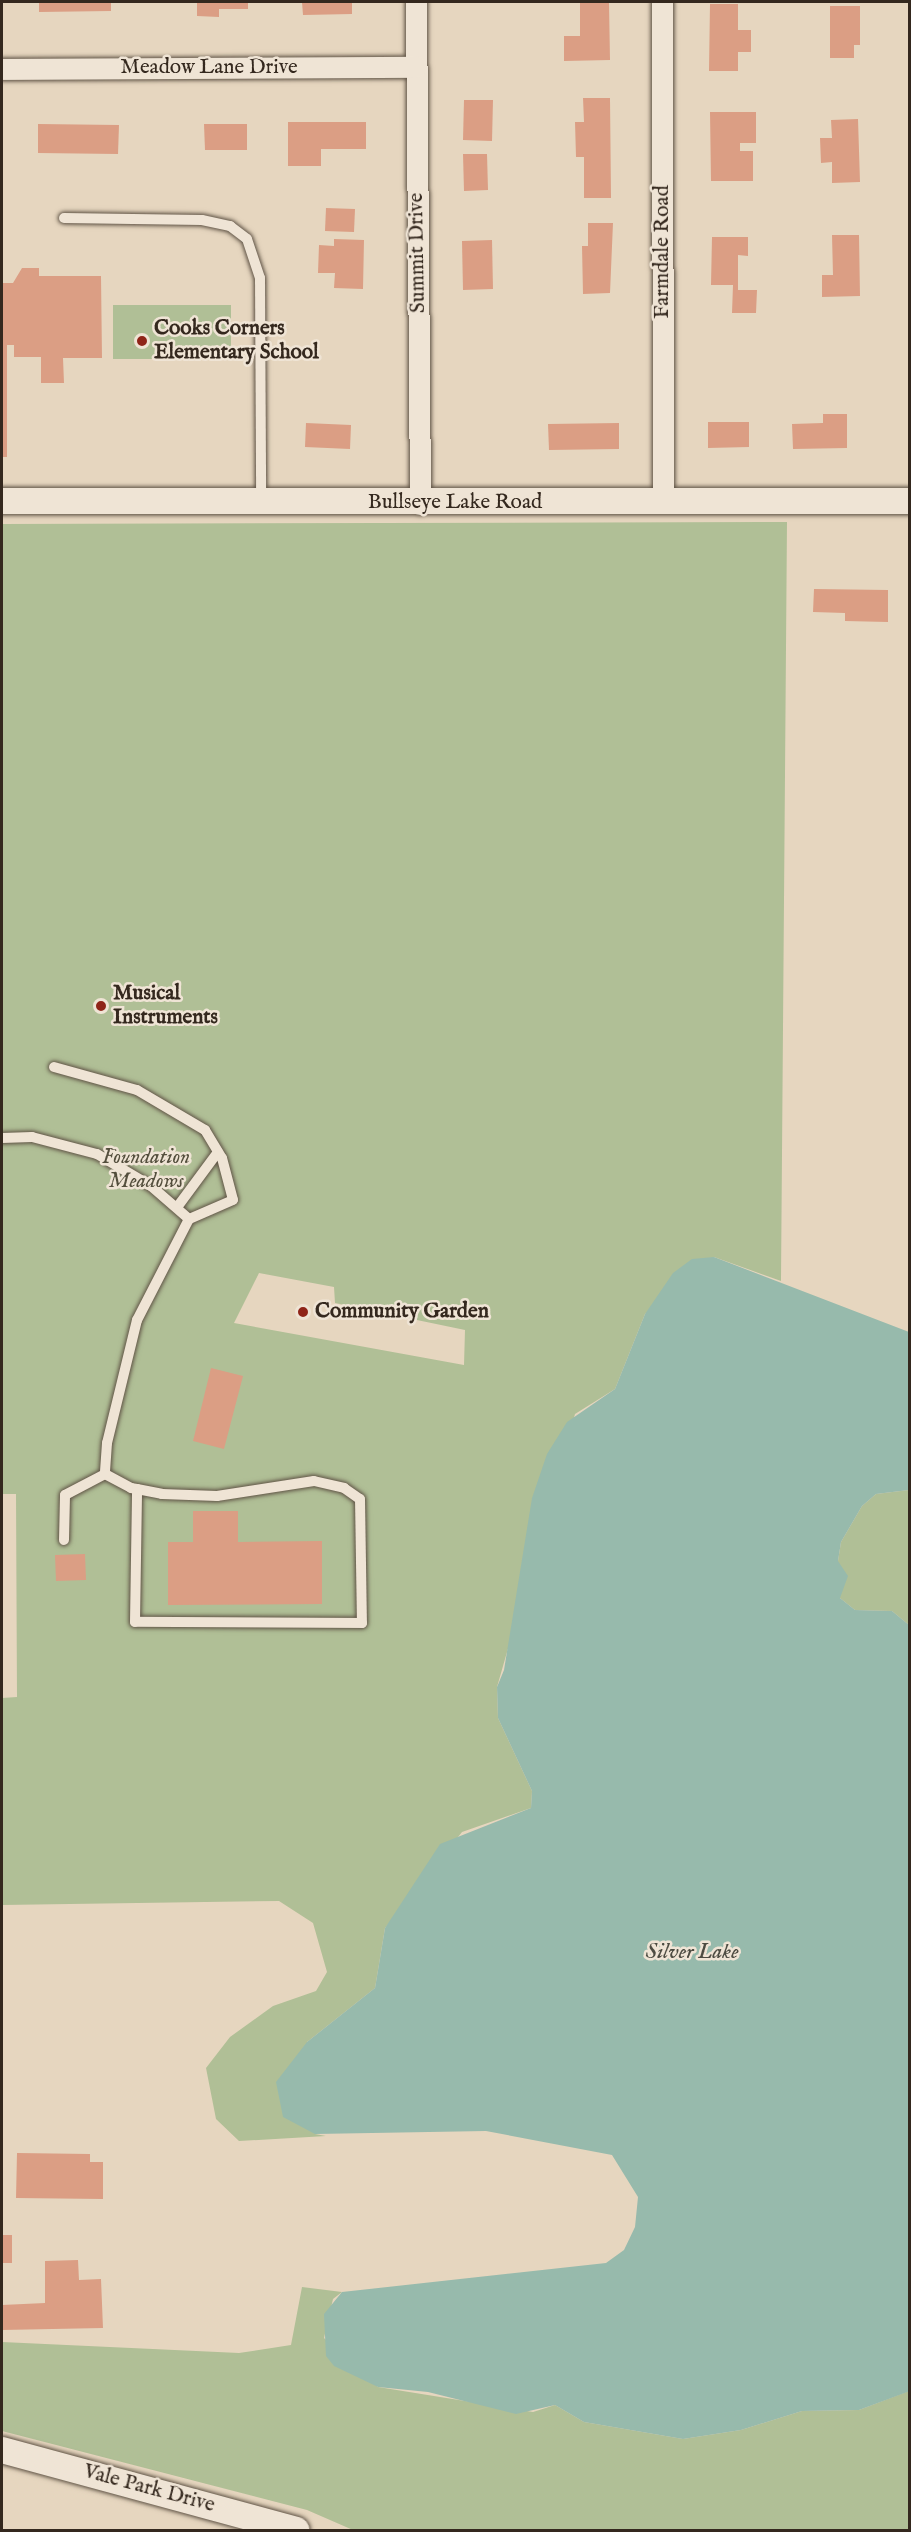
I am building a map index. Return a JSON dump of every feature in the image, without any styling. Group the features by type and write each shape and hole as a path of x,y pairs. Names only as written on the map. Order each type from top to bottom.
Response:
{"street":[{"name":"Summit Drive","path":"416,2 420,504"},
{"name":"Farmdale Road","path":"662,2 663,502"},
{"name":"Meadow Lane Drive","path":"2,69 416,67"},
{"name":"Bullseye Lake Road","path":"2,501 420,504 909,501"},
{"name":"Vale Park Drive","path":"2,2450 296,2530"}],"lane":[{"path":"64,218 202,220 230,226 247,239 260,278 261,502"},
{"path":"54,1067 157,1099 205,1130 218,1152 233,1200 189,1219 137,1320 107,1443 105,1474"},
{"path":"2,1138 32,1137 97,1154 178,1206 189,1219"},
{"path":"178,1206 218,1152"},
{"path":"105,1474 137,1489 217,1496 314,1481 344,1488 360,1499 362,1623 135,1622 137,1489"},
{"path":"64,1540 65,1495 105,1474"}],"green space":[{"path":"113,305 231,305 231,359 113,359"},
{"name":"Foundation Meadows","path":"787,522 781,1281 714,1257 645,1314 615,1389 575,1414 497,1687 498,1718 532,1791 531,1808 462,1832 385,1928 375,1988 307,2042 315,2134 326,2136 239,2141 216,2119 206,2068 230,2037 273,2006 316,1991 327,1972 313,1923 279,1901 2,1905 2,1698 17,1697 16,1494 2,1494 2,524","holes":["259,1273 334,1287 335,1303 465,1330 464,1365 234,1323"]},
{"path":"909,1490 909,1625 892,1611 855,1610 840,1598 838,1561 841,1542 862,1506 876,1494"},
{"path":"302,2287 342,2292 333,2299 324,2338 378,2387 533,2412 555,2405 584,2422 683,2439 741,2430 802,2411 859,2410 909,2391 909,2530 353,2530 307,2510 2,2431 2,2342 239,2353 291,2345"}],"water":[{"name":"Silver Lake","path":"714,1257 909,1332 909,1490 876,1494 862,1506 841,1542 838,1561 848,1576 840,1598 855,1610 892,1611 909,1625 910,2391 859,2410 802,2411 741,2430 683,2439 584,2422 555,2405 516,2414 428,2392 378,2387 334,2366 326,2356 324,2314 342,2292 606,2263 624,2250 635,2227 638,2197 612,2155 486,2131 315,2134 283,2117 276,2082 307,2042 375,1988 385,1928 440,1844 531,1808 532,1791 498,1718 497,1687 504,1670 532,1498 547,1454 567,1422 615,1389 645,1314 673,1273 692,1259"}],"building":[{"path":"39,2 111,2 111,11 39,12"},
{"path":"197,2 248,2 248,9 219,9 219,17 197,16"},
{"path":"302,2 352,2 352,14 303,15"},
{"path":"580,2 609,2 610,60 564,61 564,36 580,36"},
{"path":"710,4 738,4 738,30 751,30 751,52 738,52 738,71 709,71"},
{"path":"830,6 860,6 860,45 854,45 854,58 830,58"},
{"path":"583,98 610,98 611,198 584,198 584,157 576,157 575,122 584,122"},
{"path":"464,100 493,100 492,141 463,140"},
{"path":"710,112 756,112 756,143 740,143 740,151 753,151 753,181 711,181"},
{"path":"858,119 860,182 832,183 832,162 821,163 820,138 832,138 831,120"},
{"path":"288,122 366,122 366,149 321,149 321,166 288,166"},
{"path":"38,124 119,125 118,154 38,153"},
{"path":"204,124 247,124 247,150 205,150"},
{"path":"463,154 487,154 488,190 464,191"},
{"path":"326,208 355,209 354,232 325,231"},
{"path":"588,223 613,223 610,293 583,294 582,246 588,246"},
{"path":"832,235 859,235 860,296 822,297 822,275 833,275"},
{"path":"712,237 748,237 748,256 738,255 738,290 757,290 756,313 732,313 733,285 711,285"},
{"path":"334,239 364,240 363,289 334,288 335,273 318,273 319,245 334,246"},
{"path":"492,240 493,289 463,290 462,241"},
{"name":"Cooks Corners Elementary School","path":"22,268 39,268 39,276 101,276 102,358 63,358 64,383 41,383 41,357 14,357 14,345 7,345 7,457 2,457 2,283 13,283"},
{"path":"823,414 847,414 847,448 793,449 792,424 823,423"},
{"path":"708,422 749,422 749,447 708,448"},
{"path":"306,423 351,425 350,449 305,447"},
{"path":"619,423 619,449 549,450 548,424"},
{"path":"814,589 888,590 888,622 845,621 845,613 813,612"},
{"path":"211,1368 243,1376 224,1449 193,1441"},
{"path":"193,1511 238,1511 238,1542 322,1541 322,1604 168,1605 168,1542 193,1542"},
{"path":"85,1554 86,1580 56,1581 55,1555"},
{"path":"17,2153 90,2154 90,2162 103,2162 103,2199 16,2198"},
{"path":"2,2235 12,2235 12,2263 2,2263"},
{"path":"78,2260 79,2280 101,2279 103,2328 2,2330 2,2305 45,2303 45,2261"}],"place":[{"name":"Cooks Corners Elementary School","path":"142,341"},
{"name":"Musical Instruments","path":"101,1006"},
{"name":"Community Garden","path":"303,1312"}]}
